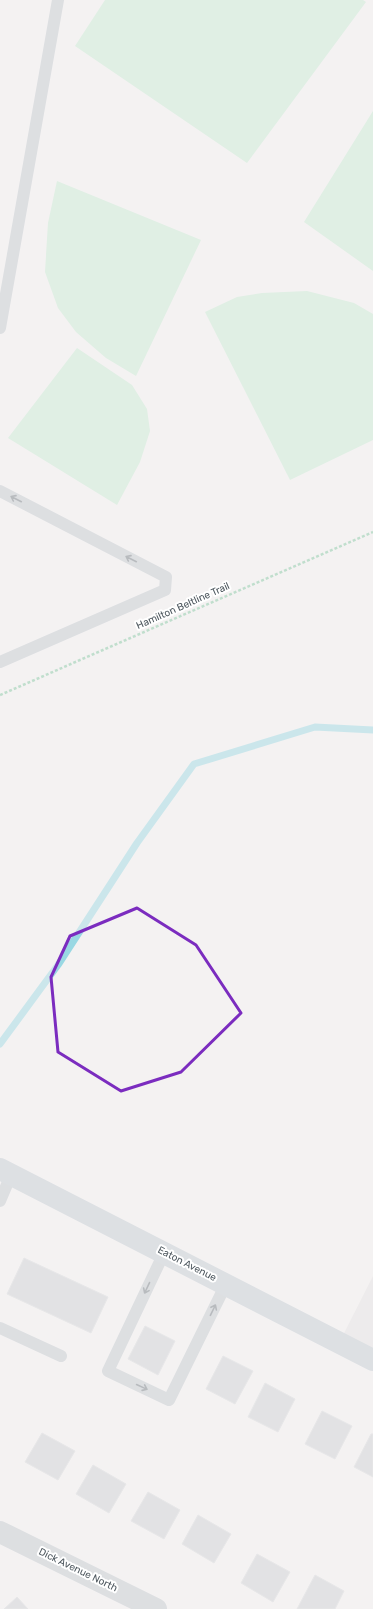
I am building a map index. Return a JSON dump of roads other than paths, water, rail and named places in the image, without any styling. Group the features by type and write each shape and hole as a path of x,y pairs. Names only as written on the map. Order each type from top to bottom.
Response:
{"main road":[{"name":"Eaton Avenue","path":"6,1172 373,1360"}],"street":[{"name":"Dick Avenue North","path":"0,1532 156,1609"}],"lane":[{"path":"0,328 58,0"},
{"path":"0,491 166,577 165,590 0,662"},
{"path":"0,1201 6,1172"},
{"path":"164,1252 108,1371 169,1400 226,1284"},
{"path":"0,1328 61,1356"}],"waterway":[{"path":"0,1044 58,965 137,843 194,764 315,727 373,730"}]}
